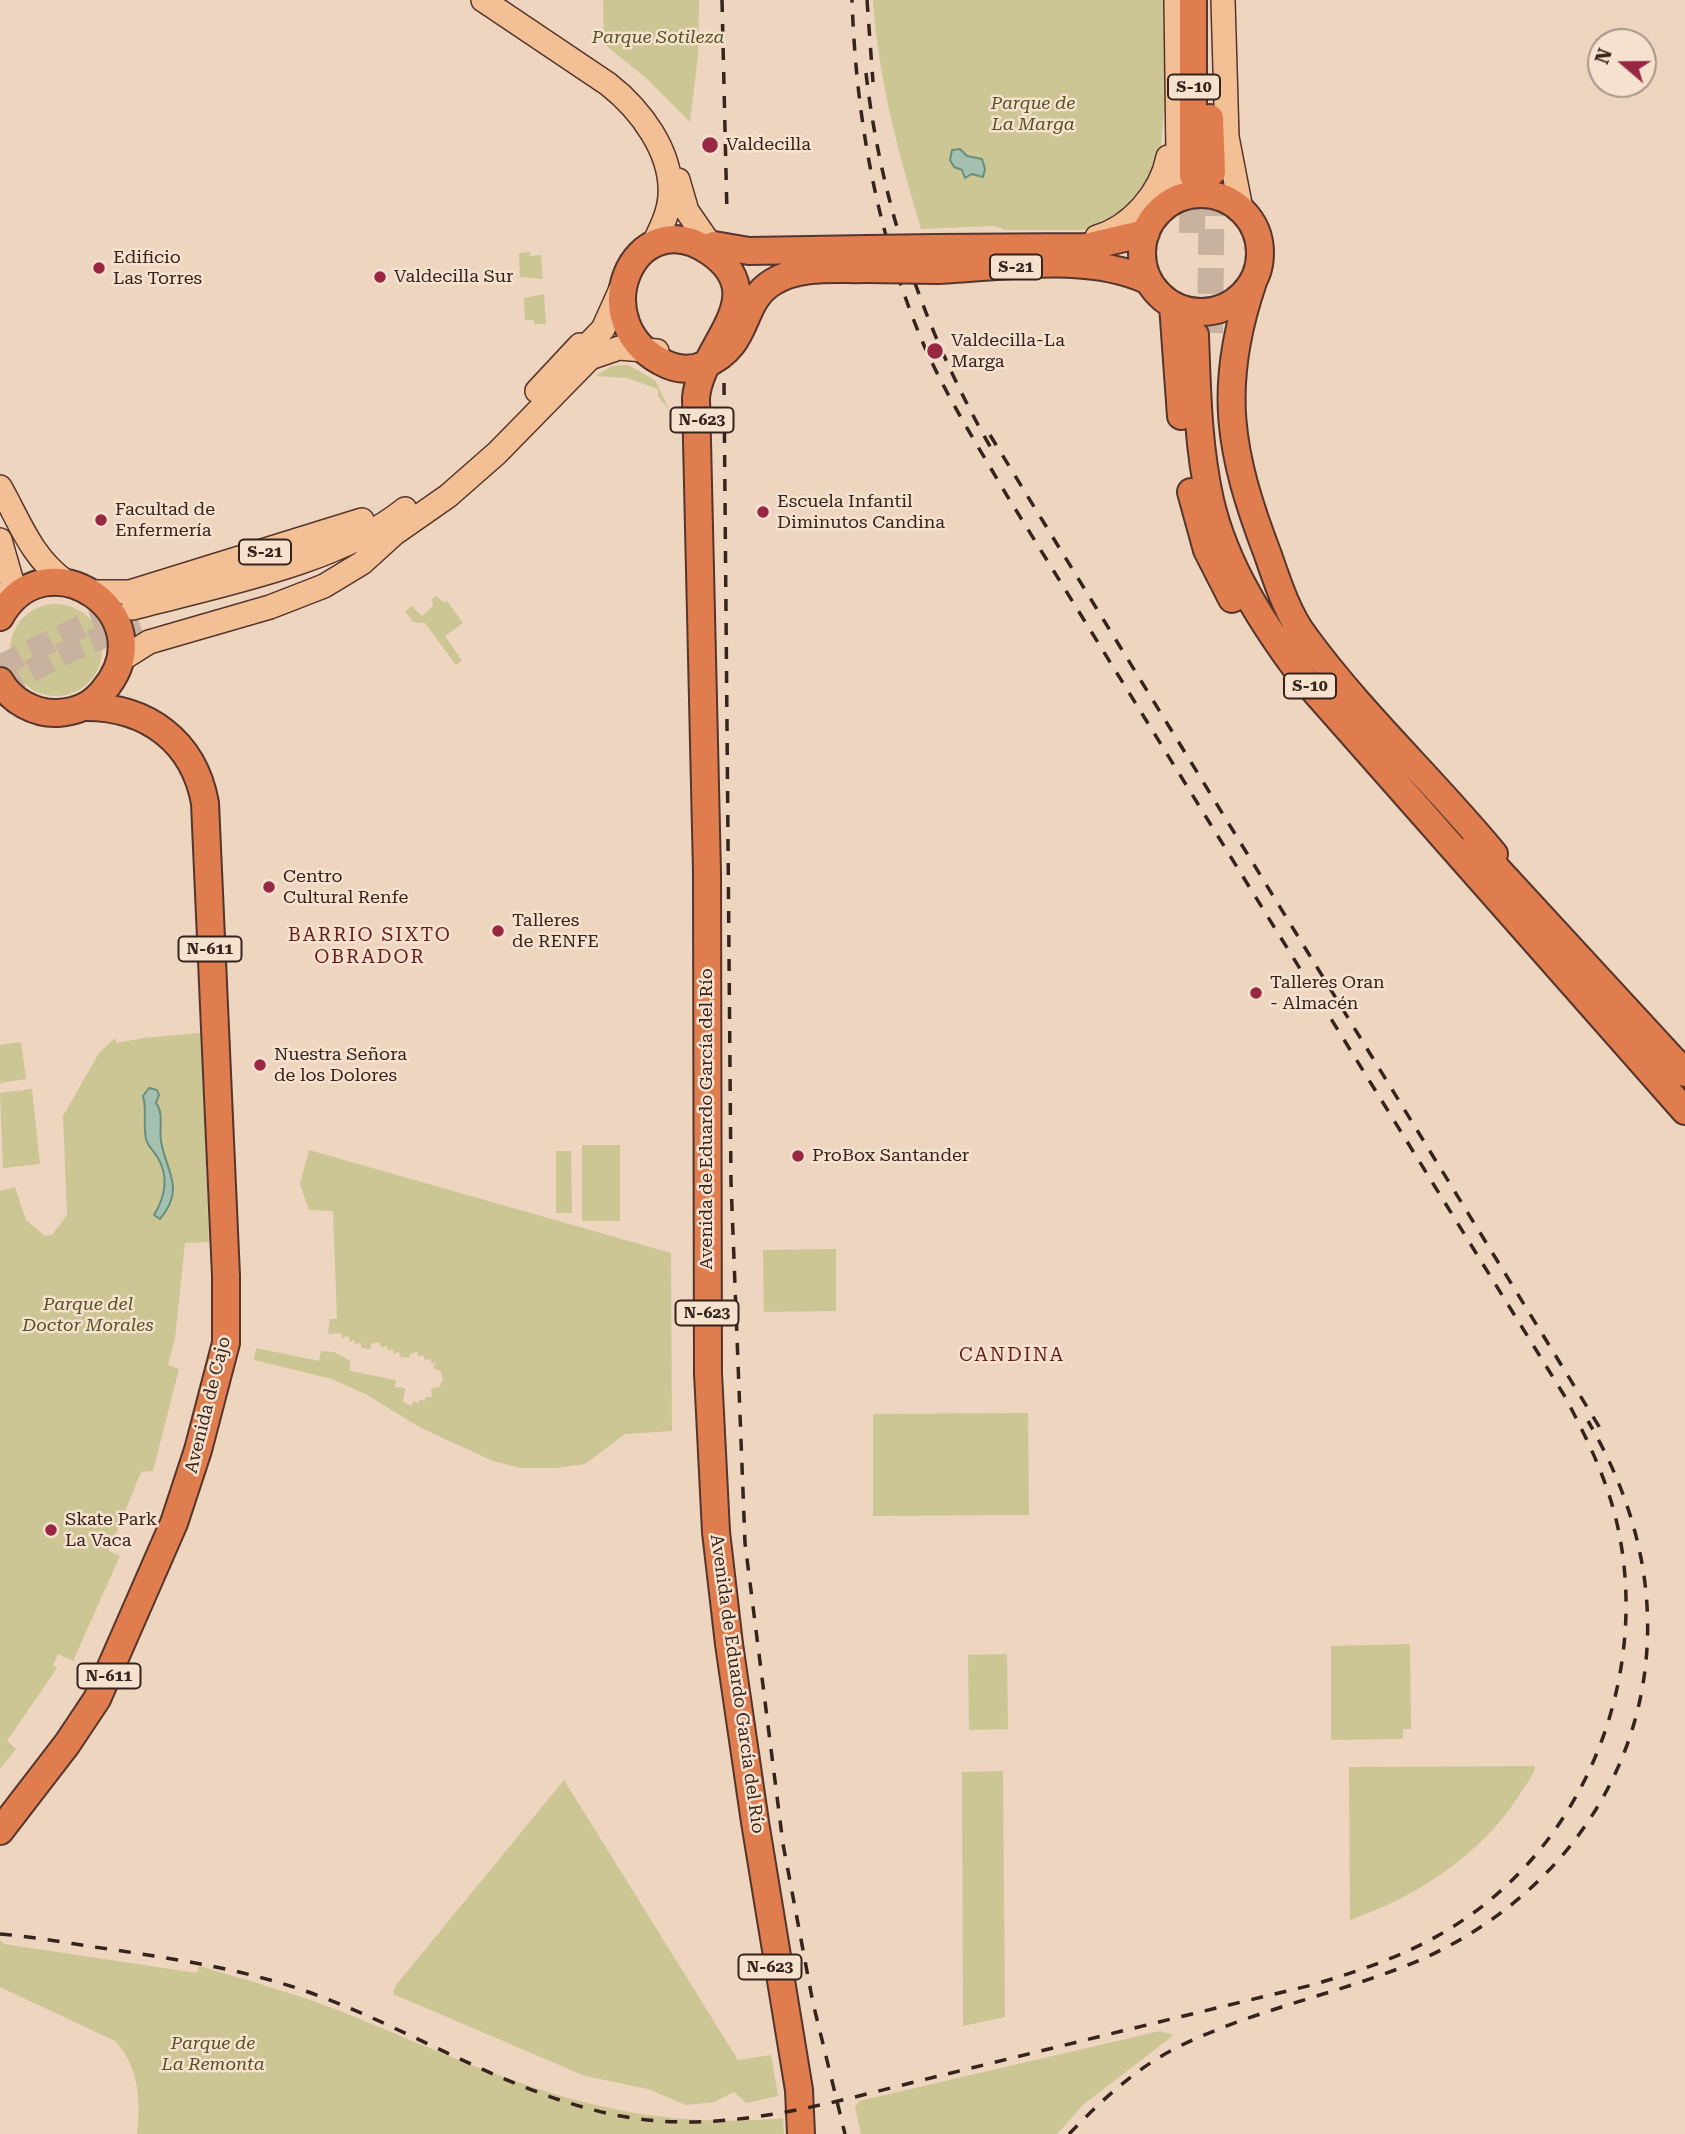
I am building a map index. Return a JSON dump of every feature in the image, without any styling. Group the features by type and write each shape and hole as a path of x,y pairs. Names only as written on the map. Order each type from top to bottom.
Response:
{"highway":[{"name":"S-10","path":"1192,0 1202,174 1208,0"},
{"path":"1252,282 1241,296 1226,306 1208,311 1190,311 1173,304 1149,281 1142,257 1146,233 1156,215 1170,202 1187,195 1223,197 1241,209 1257,233 1260,250 1252,282 1235,334 1231,402 1244,493 1273,568 1303,635 1456,808 1569,962"},
{"name":"S-21","path":"938,259 1104,245 1146,233"},
{"name":"S-21","path":"617,289 650,242 667,239 834,260 938,259 1093,264 1129,272 1149,281"},
{"path":"650,242 631,282 629,310 662,360"},
{"path":"714,245 740,275 746,310"},
{"path":"711,359 734,316 736,292 714,245"},
{"name":"S-21","path":"662,360 683,369 711,359 729,338 746,310 753,286 777,272 827,265 834,260"},
{"name":"Avenida de Eduardo García del Río","path":"617,289 624,321 662,360 684,396 687,412 694,871 696,1390 702,1532 712,1634 726,1726 801,2134"},
{"path":"1173,304 1182,430 1191,491 1207,550 1222,583 1329,730 1485,898 1569,962"},
{"name":"S-10","path":"1202,334 1199,430 1210,502 1236,571 1273,639 1304,679 1569,962 1685,1073"},
{"name":"Avenida de Eduardo García del Río","path":"711,359 703,388 700,485 708,872 708,1373 716,1532 731,1658 797,2077 801,2134"},
{"path":"1186,525 1191,491"},
{"path":"1273,568 1327,650 1412,740"},
{"path":"5,609 39,584 66,582"},
{"name":"N-611","path":"66,582 92,592 116,619 124,699 142,720"},
{"path":"86,707 119,667"},
{"name":"N-611","path":"0,681 7,707 45,713 86,707 122,710 142,720"},
{"name":"Avenida de Cajo","path":"0,1831 67,1744 97,1699 113,1668 183,1501 226,1343 205,803 197,769 182,747 161,729 142,720"},
{"name":"S-10","path":"1569,962 1685,1111"}],"main road":[{"path":"483,0 627,99 644,119 671,166 670,199 650,242"},
{"path":"506,0 633,89 658,120 684,205 695,227 714,245"},
{"path":"1170,202 1178,156 1176,0"},
{"path":"1223,0 1227,137 1241,209"},
{"path":"1068,246 1117,230 1147,201 1166,168 1177,109"},
{"name":"S-21","path":"395,533 336,563 273,585 136,615 309,558 373,530 447,479 599,335 617,289"},
{"name":"S-21","path":"119,667 149,642 270,607 324,586 362,563 395,533 448,496 594,356 619,348 662,360"},
{"path":"0,487 31,548 44,565 66,582"},
{"name":"S-21","path":"92,592 130,592 408,506"},
{"path":"0,540 12,582 5,609"}],"green space":[{"name":"Parque Sotileza","path":"603,0 699,0 698,55 690,122 645,77 604,44"},
{"name":"Parque de La Marga","path":"873,0 1167,0 1166,89 1160,157 1142,191 1127,210 1093,230 1006,230 993,226 921,229 897,144 885,87"},
{"path":"530,252 530,256 541,255 543,279 520,277 519,253"},
{"path":"544,294 546,324 534,324 534,320 525,320 524,298"},
{"path":"628,365 655,380 670,411 658,396 658,389 627,378 595,376 612,366"},
{"path":"436,596 444,603 447,601 463,623 445,636 462,661 456,665 425,623 413,622 405,611 412,606 422,616 433,606 432,599"},
{"path":"56,604 73,608 88,618 98,633 102,650 98,667 88,682 73,692 56,696 39,692 24,682 14,667 10,650 14,633 24,618 39,608"},
{"name":"Parque del Doctor Morales","path":"201,1033 209,1242 185,1243 175,1338 168,1365 179,1369 153,1471 141,1472 109,1551 120,1556 73,1661 58,1654 53,1665 57,1668 7,1741 16,1749 0,1769 0,1191 15,1187 26,1220 45,1236 52,1235 67,1215 63,1116 99,1053 115,1038 117,1043"},
{"path":"21,1042 26,1079 0,1083 0,1045"},
{"path":"32,1089 40,1164 3,1168 0,1093"},
{"path":"582,1145 620,1145 620,1221 582,1221"},
{"path":"309,1150 671,1253 672,1431 625,1434 585,1464 556,1468 521,1468 493,1461 421,1428 367,1395 332,1379 254,1360 256,1348 319,1361 321,1351 334,1352 350,1361 350,1371 396,1380 395,1387 405,1388 403,1402 411,1406 414,1401 418,1403 420,1399 424,1401 426,1397 432,1397 431,1389 439,1387 443,1380 441,1372 433,1368 436,1361 432,1364 430,1359 425,1360 423,1355 419,1357 417,1352 410,1354 409,1358 400,1357 399,1352 394,1354 393,1349 388,1351 387,1346 382,1348 379,1342 371,1344 371,1349 361,1348 361,1343 354,1344 354,1340 350,1342 348,1336 342,1338 341,1333 328,1334 330,1319 337,1319 333,1211 309,1210 300,1184"},
{"path":"556,1151 571,1151 572,1213 556,1213"},
{"path":"836,1249 836,1311 764,1312 763,1250"},
{"path":"1028,1413 1029,1515 873,1516 873,1414"},
{"path":"1410,1644 1411,1729 1403,1729 1403,1739 1331,1740 1331,1646"},
{"path":"1007,1654 1008,1729 969,1730 968,1655"},
{"path":"1535,1766 1532,1776 1504,1816 1467,1854 1446,1871 1400,1899 1350,1920 1349,1767"},
{"path":"1003,1771 1005,2017 963,2026 962,1772"},
{"path":"564,1780 738,2060 771,2055 778,2096 746,2103 734,2092 714,2102 686,2105 648,2089 585,2076 393,1994 396,1985"},
{"name":"Parque de La Remonta","path":"0,1940 4,1944 197,1973 199,1966 313,2001 508,2079 559,2095 612,2109 666,2117 723,2121 783,2118 784,2134 137,2134 139,2109 136,2084 134,2073 123,2051 115,2041 0,1987"},
{"path":"1160,2031 1174,2035 1084,2104 1057,2134 861,2134 855,2107 859,2101"}],"shaded area":[{"path":"960,149 967,156 982,159 985,169 983,177 972,174 965,178 962,170 954,167 950,160 952,150"},
{"path":"149,1088 157,1090 159,1095 156,1103 161,1116 161,1141 173,1189 168,1208 160,1219 154,1215 163,1194 164,1172 146,1139 143,1096"}],"tunnel":[{"path":"1210,333 1212,172"},
{"path":"1192,233 1193,175"},
{"path":"0,666 91,622 127,610"},
{"path":"0,687 67,652 139,622"}],"railway":[{"path":"722,0 727,215"},
{"path":"0,1934 219,1968 300,1989 365,2015 515,2083 592,2110 672,2122 751,2117 831,2103 1312,1985 1403,1953 1454,1926 1500,1892 1539,1850 1572,1804 1597,1752 1615,1698 1624,1642 1626,1585 1618,1528 1609,1493 1596,1460 1564,1395 1006,494 937,373 903,291 879,210 863,127 852,0"},
{"path":"867,0 873,82"},
{"path":"866,73 883,171 909,267 946,359 991,448"},
{"path":"724,383 731,1182 745,1543 783,1844 813,2003 845,2134"},
{"path":"990,435 1600,1428"},
{"path":"1069,2134 1119,2086 1176,2048 1257,2015 1395,1970 1440,1951 1482,1926 1520,1897 1554,1864 1584,1827 1609,1786 1628,1742 1641,1695 1648,1623 1646,1588 1631,1519 1620,1486 1588,1421"}],"place":[{"name":"Valdecilla","path":"710,145"},
{"name":"Edificio Las Torres","path":"99,268"},
{"name":"Valdecilla Sur","path":"380,277"},
{"name":"Valdecilla-La Marga","path":"935,351"},
{"name":"Escuela Infantil Diminutos Candina","path":"763,512"},
{"name":"Facultad de Enfermería","path":"101,520"},
{"name":"Centro Cultural Renfe","path":"269,887"},
{"name":"Talleres de RENFE","path":"498,931"},
{"name":"Talleres Oran - Almacén","path":"1256,993"},
{"name":"Nuestra Señora de los Dolores","path":"260,1065"},
{"name":"ProBox Santander","path":"798,1156"},
{"name":"Skate Park La Vaca","path":"51,1530"}],"district":[{"name":"BARRIO SIXTO OBRADOR","path":"370,946"},
{"name":"CANDINA","path":"1012,1355"}]}
